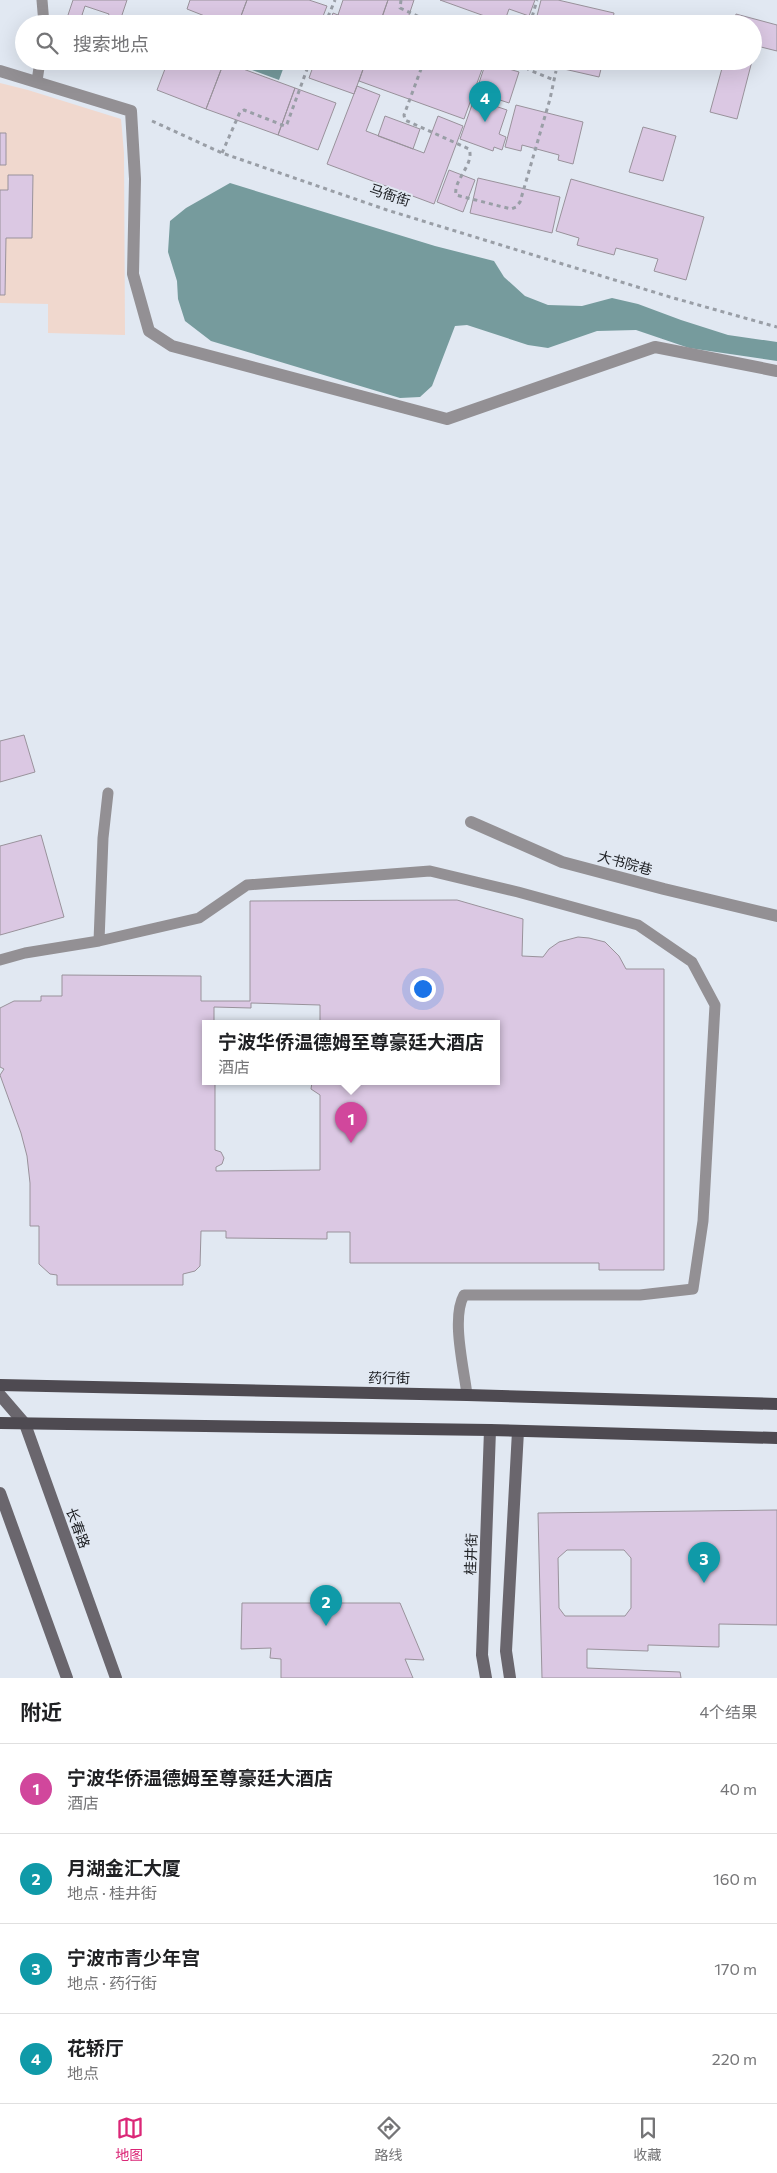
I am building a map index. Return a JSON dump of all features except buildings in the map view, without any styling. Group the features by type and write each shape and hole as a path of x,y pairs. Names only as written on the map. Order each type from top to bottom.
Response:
{"main road":[{"name":"药行街","path":"0,1384 467,1394 777,1404"},
{"name":"长春路","path":"0,1395 25,1424 116,1678"},
{"path":"0,1423 490,1430 777,1438"},
{"name":"桂井街","path":"486,1678 482,1655 490,1430"},
{"path":"510,1678 506,1651 518,1431"},
{"path":"0,1492 67,1678"}],"street":[{"path":"0,71 38,81 131,111 135,179 132,274 149,330 172,346 447,419 655,347 777,371"},
{"name":"大书院巷","path":"471,822 562,862 777,916"}],"lane":[{"path":"42,0 43,15"},
{"path":"38,81 39,70"},
{"path":"99,941 102,838 108,793"},
{"path":"0,960 25,953 99,941 199,918 247,885 430,871 518,892 638,925 692,962 715,1005 703,1221 693,1289 640,1295 464,1295 459,1304 457,1317 467,1394"}],"path":[{"path":"328,15 334,0"},
{"path":"402,0 400,8 415,15"},
{"path":"533,15 537,0"},
{"path":"222,153 240,112 244,110 285,126 307,70"},
{"path":"421,70 404,115 406,120 469,149 470,157 456,189 456,195 510,210 520,202 550,99 556,71"},
{"path":"529,70 554,80"},
{"name":"马衙街","path":"131,111 222,153 387,210 670,297 777,327"}],"shaded area":[{"path":"252,70 283,70 279,80"},
{"path":"0,83 121,119 124,153 125,335 48,333 48,304 0,303"},
{"path":"230,183 435,246 494,261 504,277 525,296 548,305 582,306 612,298 638,304 728,335 777,342 777,361 689,348 636,330 597,331 548,348 528,345 467,325 455,326 432,386 420,397 400,398 211,341 185,321 178,299 177,281 168,252 170,221 186,208"}],"place":[{"name":"花轿厅","path":"485,122"},
{"name":"宁波华侨温德姆至尊豪廷大酒店","path":"351,1143"},
{"name":"宁波市青少年宫","path":"704,1583"},
{"name":"月湖金汇大厦","path":"326,1626"}]}
